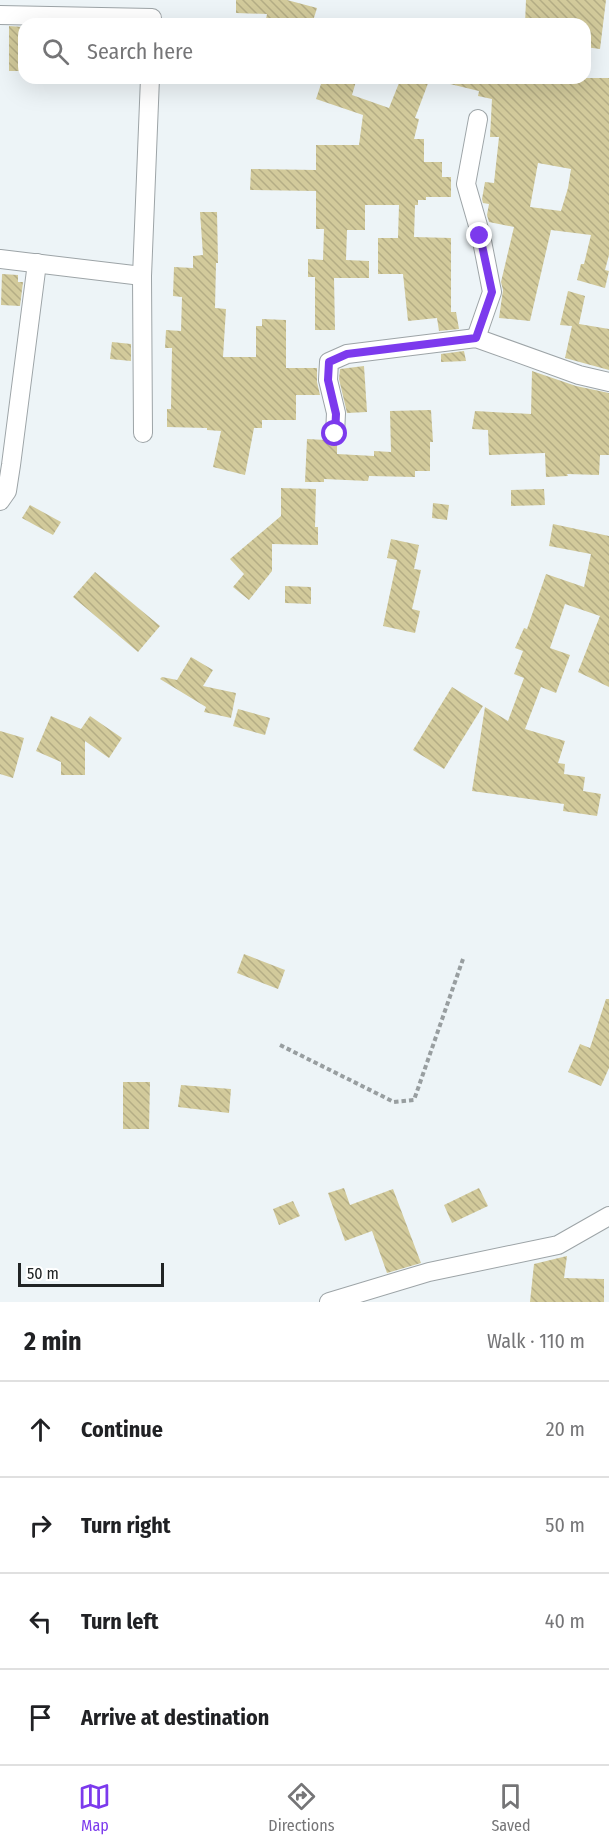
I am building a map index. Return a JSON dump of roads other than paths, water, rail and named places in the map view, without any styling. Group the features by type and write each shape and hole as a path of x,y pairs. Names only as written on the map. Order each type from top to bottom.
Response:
{"street":[{"path":"0,15 152,14"},
{"path":"143,433 142,276 150,84"},
{"path":"476,338 492,292 480,236 465,184 478,119"},
{"path":"0,259 142,276"},
{"path":"0,501 7,491 37,263"},
{"path":"335,434 336,414 328,380 329,362 347,354 476,338 579,375 609,382"},
{"path":"329,1302 429,1272 558,1245 609,1216"}]}
